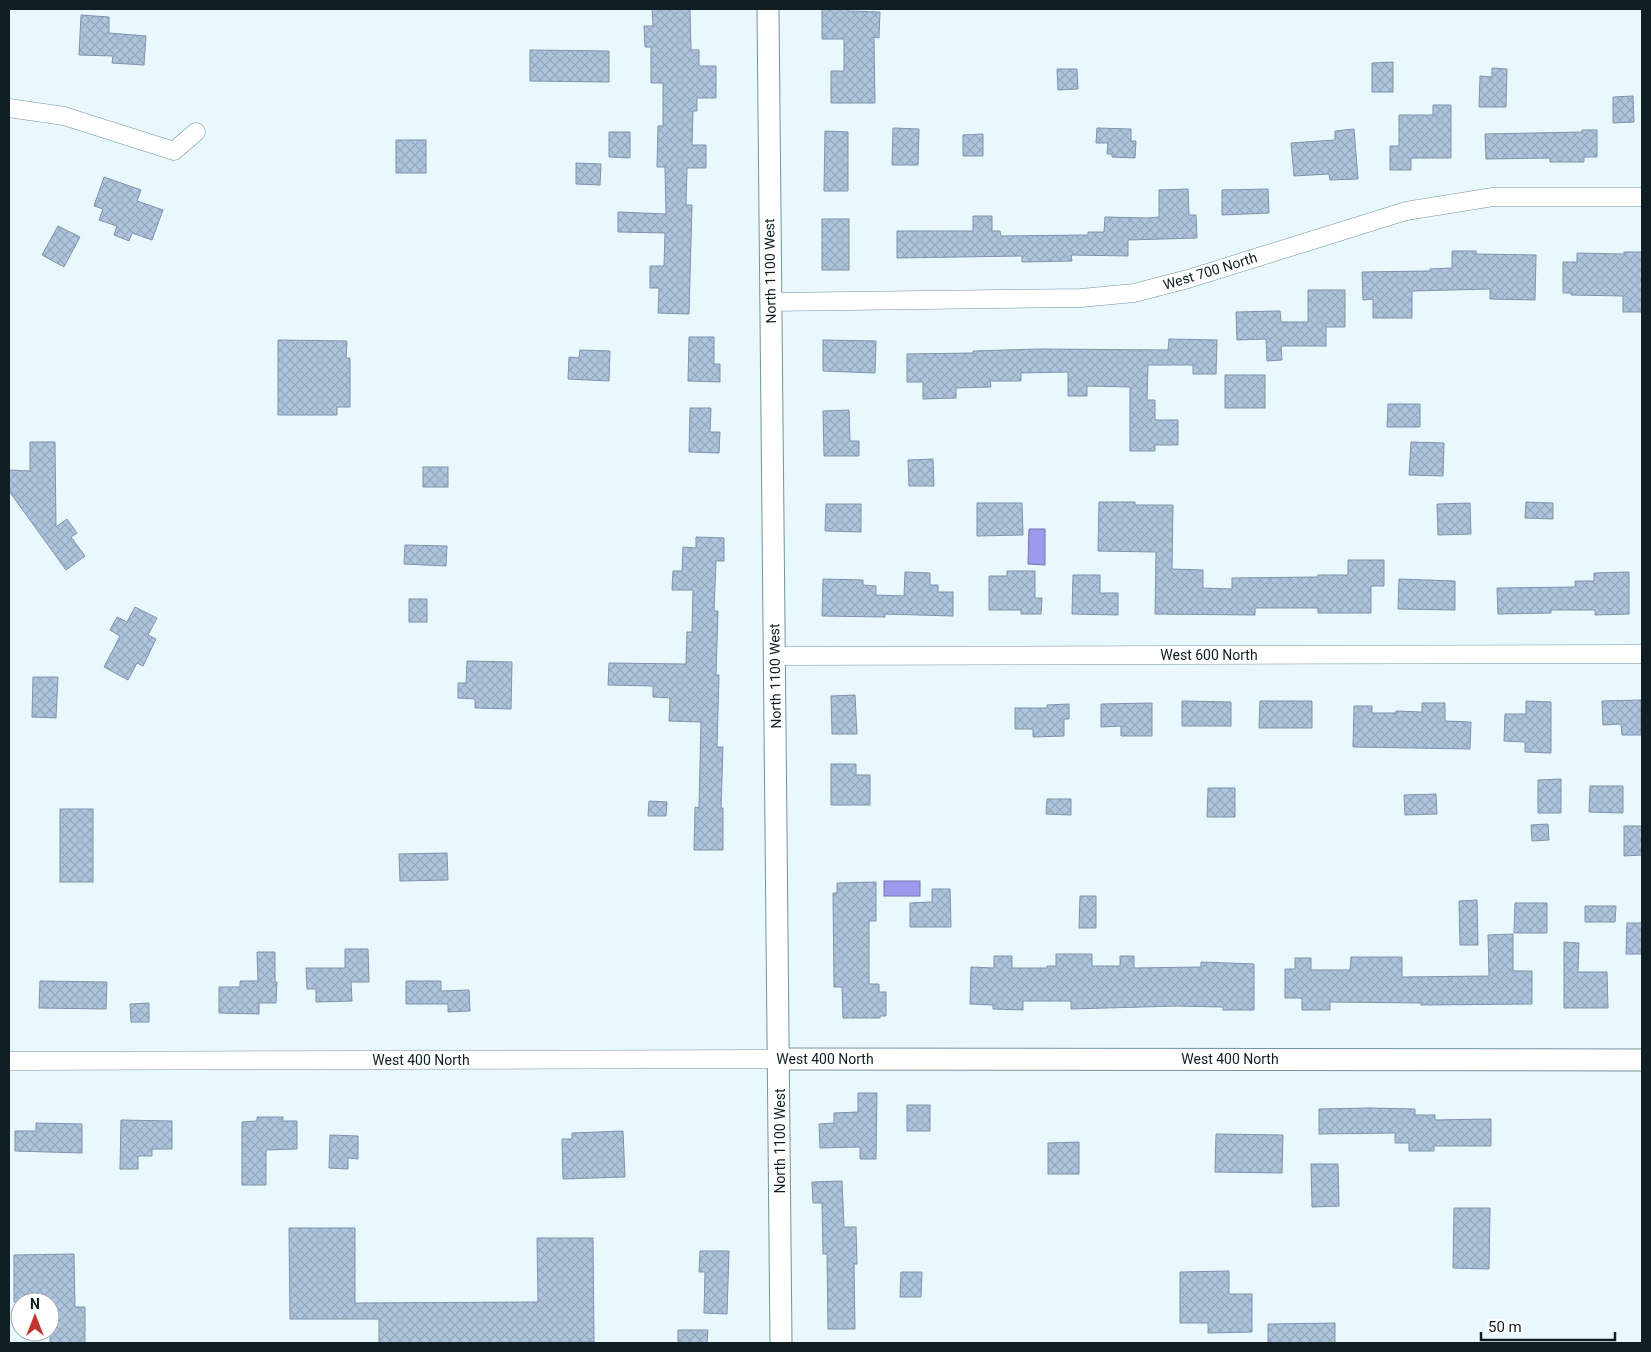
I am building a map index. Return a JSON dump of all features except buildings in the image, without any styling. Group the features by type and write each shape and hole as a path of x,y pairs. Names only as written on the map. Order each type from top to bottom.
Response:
{"street":[{"name":"North 1100 West","path":"768,9 781,1343"},
{"path":"9,108 64,116 174,151 196,132"},
{"name":"West 700 North","path":"771,302 1081,298 1134,293 1188,279 1406,211 1493,197 1642,197"},
{"name":"West 600 North","path":"775,656 1642,654"},
{"name":"West 400 North","path":"9,1061 779,1058 1642,1060"}],"shaded area":[{"path":"1029,529 1045,529 1045,565 1028,564"},
{"path":"884,881 920,881 920,896 884,896"}]}
